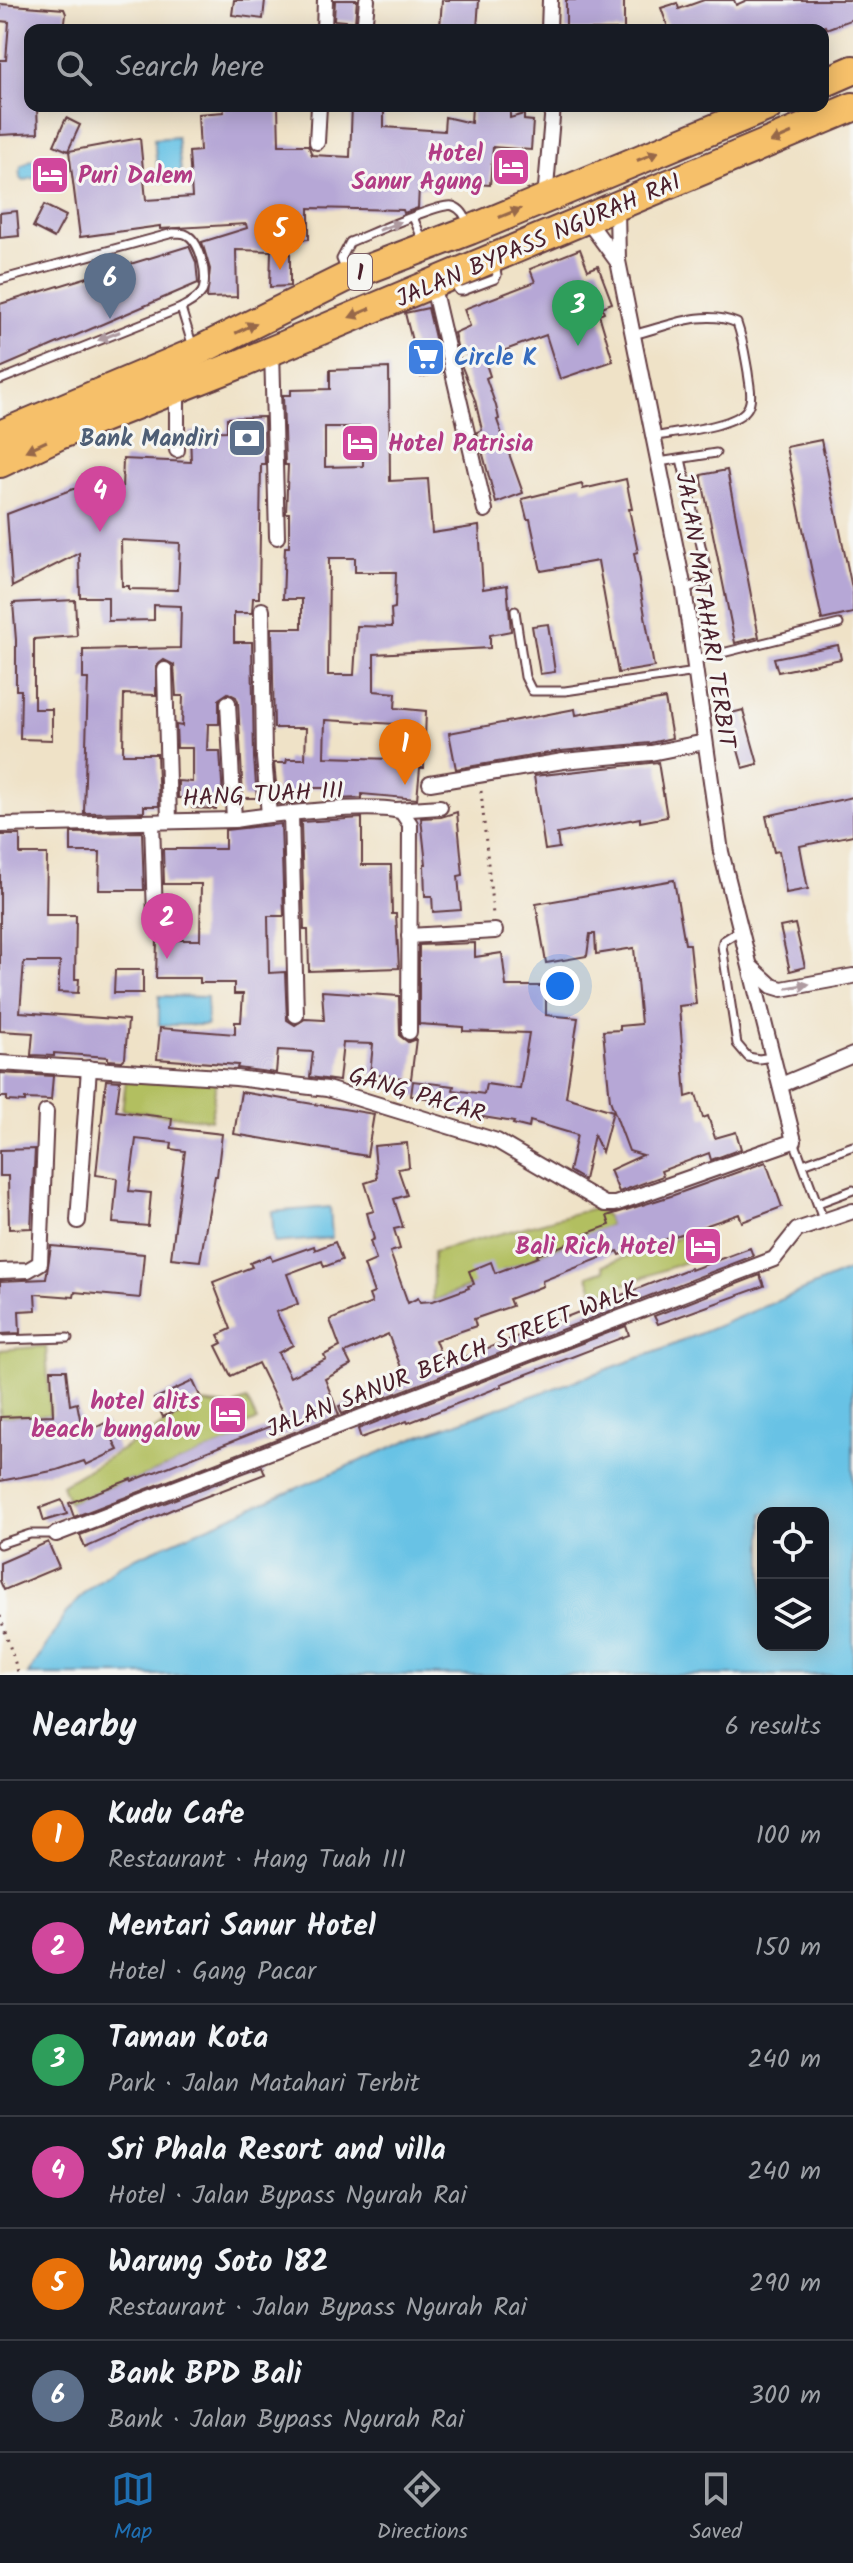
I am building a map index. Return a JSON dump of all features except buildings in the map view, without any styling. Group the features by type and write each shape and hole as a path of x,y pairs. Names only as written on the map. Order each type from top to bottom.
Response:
{"highway":[{"path":"829,80 853,70"},
{"name":"JALAN BYPASS NGURAH RAI","path":"0,435 272,350 853,107"},
{"name":"JALAN BYPASS NGURAH RAI","path":"0,463 162,384 194,353 347,277 470,230 754,112"},
{"path":"590,179 603,213"}],"street":[{"path":"324,24 325,0"},
{"path":"365,24 367,0"},
{"path":"549,24 550,0"},
{"path":"317,142 319,112"},
{"path":"545,199 552,112"},
{"name":"JALAN MATAHARI TERBIT","path":"603,213 618,261"},
{"name":"JALAN MATAHARI TERBIT","path":"603,213 618,261 684,589 721,852 794,1141"},
{"path":"441,280 485,510"},
{"path":"272,350 277,537"},
{"path":"162,384 177,450"},
{"path":"262,610 264,758 269,815"},
{"path":"165,670 169,821"},
{"path":"228,703 234,820"},
{"path":"430,783 563,761 651,753 705,742"},
{"name":"HANG TUAH III","path":"0,825 234,820 291,813 440,807"},
{"path":"396,810 402,812 410,824 409,1032"},
{"path":"291,813 296,1015"},
{"path":"152,822 155,916 162,925 173,925"},
{"path":"409,936 495,931"},
{"path":"751,966 772,986 782,989 853,976"},
{"path":"781,1085 853,1055"},
{"name":"GANG PACAR","path":"0,1063 236,1078 327,1089 497,1141 605,1204 615,1204 794,1141"},
{"path":"78,1221 89,1068"},
{"path":"0,1271 28,1270 40,1263 46,1112"},
{"name":"JALAN SANUR BEACH STREET WALK","path":"56,1534 774,1259 797,1230 853,1211"}],"lane":[{"path":"347,277 341,259 350,242 413,217 454,206 465,214 470,230"},
{"path":"413,217 426,247"},
{"path":"0,280 173,233 186,234 193,240 204,286 198,298 181,308 0,380"},
{"path":"181,308 194,353"},
{"path":"632,335 708,315 737,323 743,340 750,392 749,407 741,416 653,437"},
{"path":"659,462 716,453"},
{"path":"681,459 708,576 705,582 684,589"},
{"path":"515,611 525,677 532,691 565,691 695,666 839,624"},
{"path":"739,931 723,941 722,946 737,1044 748,1057 773,1057"},
{"path":"794,1141 824,1222"},
{"path":"803,1164 853,1146"},
{"path":"818,1203 853,1190"},
{"path":"0,1340 68,1338"},
{"path":"0,1544 30,1534 56,1534"}],"path":[{"path":"481,786 495,931"},
{"path":"0,1616 19,1675"}],"green space":[{"path":"127,1071 216,1081 211,1120 122,1110"},
{"path":"594,1208 607,1216 610,1225 433,1301 433,1252"},
{"path":"683,1236 691,1260 595,1295 588,1276 605,1270 603,1265"},
{"path":"46,1346 50,1415 0,1417 0,1350"},
{"path":"247,1400 257,1421 239,1423 234,1409 236,1404"},
{"path":"201,1403 228,1406 239,1439 69,1503 62,1485"}],"water":[{"path":"177,137 182,180 159,182 154,139"},
{"path":"33,159 52,171 53,182 32,178 23,181 20,178 21,166"},
{"path":"159,996 207,997 207,1025 159,1025"},
{"path":"330,1207 332,1238 274,1243 272,1212"},
{"path":"853,1269 853,1675 28,1675 66,1613 86,1591 119,1565 411,1439 661,1350"}],"place":[{"name":"Hotel Sanur Agung","path":"511,167"},
{"name":"Puri Dalem","path":"50,175"},
{"name":"Warung Soto 182","path":"280,270"},
{"name":"Bank BPD Bali","path":"110,319"},
{"name":"Taman Kota","path":"578,346"},
{"name":"Circle K","path":"426,357"},
{"name":"Bank Mandiri","path":"247,438"},
{"name":"Hotel Patrisia","path":"360,443"},
{"name":"Sri Phala Resort and villa","path":"100,532"},
{"name":"Kudu Cafe","path":"405,785"},
{"name":"Mentari Sanur Hotel","path":"167,959"},
{"name":"Bali Rich Hotel","path":"703,1246"},
{"name":"hotel alits beach bungalow","path":"228,1415"}]}
